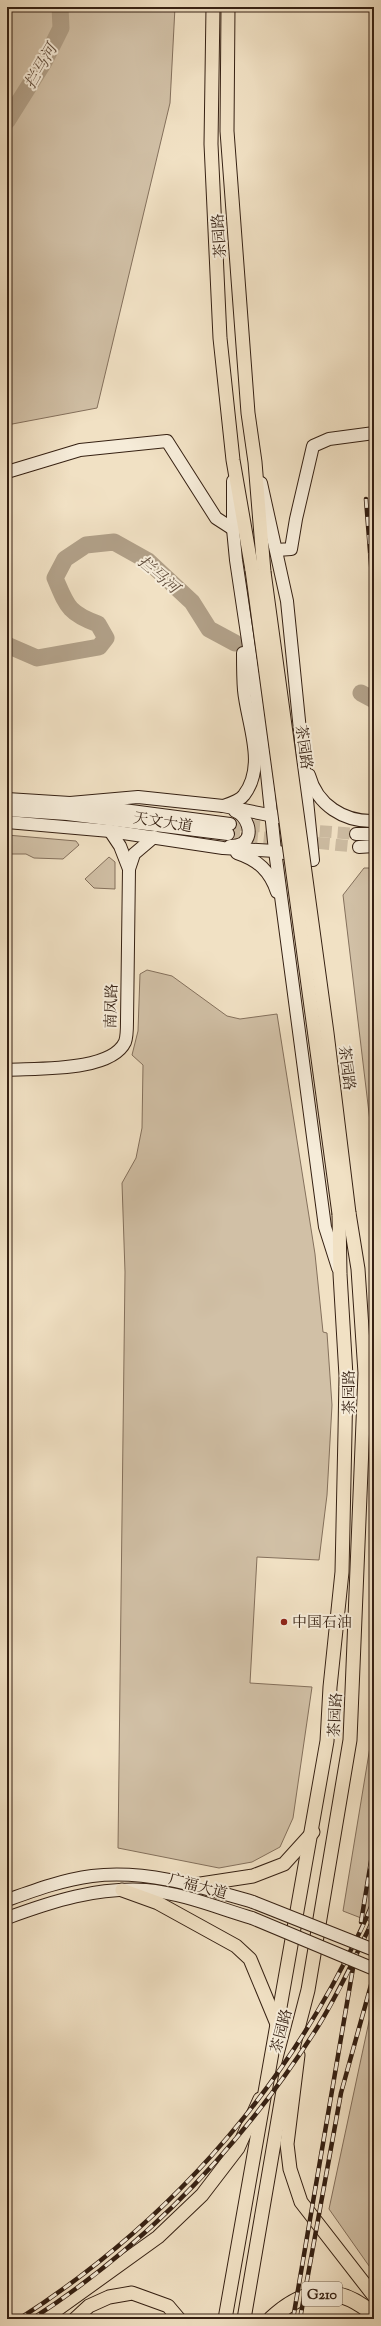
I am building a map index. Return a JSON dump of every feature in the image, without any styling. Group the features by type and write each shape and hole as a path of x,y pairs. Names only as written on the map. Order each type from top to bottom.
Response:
{"highway":[{"name":"G210","path":"271,2319 284,2307 308,2295 334,2293 360,2303 374,2315"}],"main road":[{"name":"茶园路","path":"212,7 211,144 220,338 233,460 258,571 325,1018 344,1213 358,1269 366,1373 350,1740 308,1990 285,2079 244,2319"},
{"name":"茶园路","path":"228,7 227,131 248,413 256,462 258,571"},
{"name":"茶园路","path":"225,2319 277,2024 313,1832 327,1741 330,1687 342,1572 346,1376 340,1274 344,1213"},
{"path":"194,1885 253,1876 284,1864 313,1832"},
{"path":"122,1890 158,1903 236,1946 250,1959 277,2024"},
{"path":"308,1990 290,2114 287,2144 290,2169 302,2202 374,2296"},
{"path":"44,2319 158,2237 202,2194 238,2148 268,2081"},
{"path":"75,2319 89,2306 109,2298 132,2293 168,2306 179,2319"}],"street":[{"path":"277,550 291,549 296,519 314,446 329,439 374,433"},
{"path":"7,472 80,450 167,441 216,518 233,529"},
{"name":"茶园路","path":"233,460 233,529 243,609 265,754 275,851 285,914 325,1227 340,1274"},
{"name":"茶园路","path":"256,462 277,550 287,601 312,860"},
{"path":"223,806 244,797 252,781 254,771 255,757 244,690 243,609"},
{"path":"265,754 276,773 283,775 290,774 297,768 302,752"},
{"path":"302,752 311,783 324,804 336,812 357,820 374,821"},
{"name":"天文大道","path":"70,804 138,798 223,806 272,816 308,820"},
{"name":"天文大道","path":"7,799 70,804 229,829 7,810"},
{"path":"223,806 239,812 246,820 248,829 247,839 242,844 223,848"},
{"name":"天文大道","path":"7,822 110,831 223,848 275,851 312,860"},
{"path":"110,831 120,846 129,869"},
{"path":"356,834 374,834"},
{"path":"129,869 134,854 154,837"},
{"path":"358,847 374,846"},
{"path":"223,848 253,859 267,870 285,914"},
{"name":"南凤路","path":"7,1070 93,1064 114,1056 125,1042 127,1021 129,869"},
{"name":"广福大道","path":"7,1900 53,1884 93,1876 144,1876 194,1885 253,1902 374,1950"},
{"name":"广福大道","path":"7,1918 57,1900 94,1892 148,1890 195,1900 252,1918 374,1968"}],"shaded area":[{"path":"7,7 175,7 170,103 97,408 7,425"},
{"path":"7,835 76,841 79,845 63,859 34,858 26,854 7,854"},
{"path":"109,857 115,862 115,889 94,888 85,879"},
{"path":"364,868 374,868 374,1155 343,895"},
{"path":"147,970 172,976 227,1016 240,1019 277,1014 315,1254 323,1332 327,1333 332,1405 327,1495 319,1560 257,1557 250,1683 312,1687 293,1818 280,1847 252,1862 219,1868 118,1848 125,1272 122,1183 136,1158 142,1128 143,1065 132,1055 138,1031 140,974"},
{"path":"374,1669 374,1923 343,1911 370,1747"},
{"path":"374,1998 374,2273 329,2209"}],"waterway":[{"name":"拦马河","path":"7,121 44,62 61,28 60,7"},
{"name":"拦马河","path":"7,645 37,658 99,647 106,638 98,624 74,612 66,602 55,578 65,559 86,545 114,542 148,561 192,602 209,629 235,643"},
{"name":"拦马河","path":"361,693 374,700"}],"tunnel":[{"path":"230,824 356,834"},
{"path":"228,834 359,847"}],"railway":[{"path":"366,499 374,603"},
{"path":"361,1922 374,1843"},
{"path":"19,2319 67,2286 113,2251 156,2213 235,2129 270,2084 302,2036 349,1954 374,1899"},
{"path":"32,2319 75,2290 154,2225 225,2151 258,2112 317,2028 340,1988 374,1918"},
{"path":"293,2319 353,1968"},
{"path":"300,2319 341,2093 374,1974"}],"place":[{"name":"中国石油","path":"284,1622"}]}
